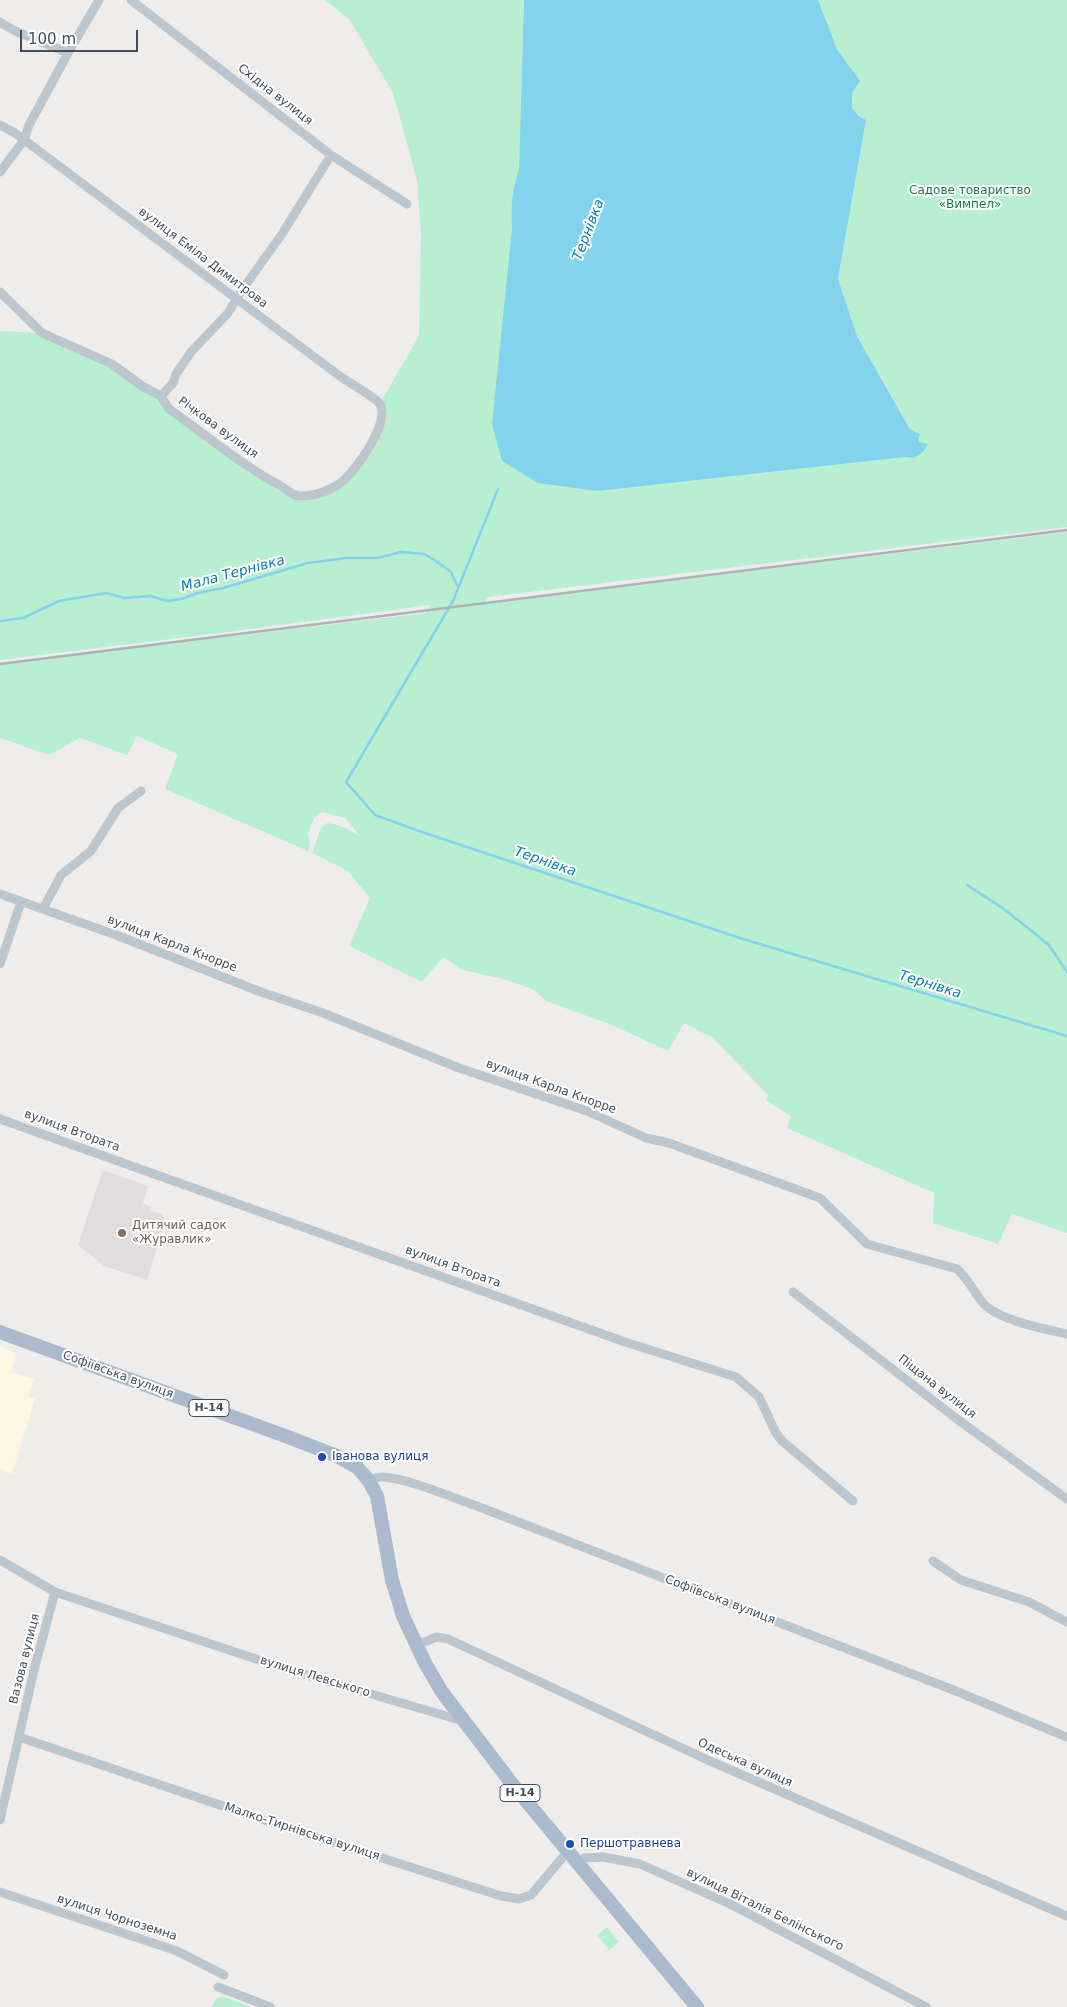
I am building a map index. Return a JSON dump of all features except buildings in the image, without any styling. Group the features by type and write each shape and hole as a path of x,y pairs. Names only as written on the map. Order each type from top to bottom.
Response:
{"main road":[{"name":"Софіївська вулиця","path":"0,1332 337,1456 358,1468 369,1481 377,1496 395,1592 416,1645 442,1692 463,1721"},
{"name":"Н-14","path":"463,1721 513,1785 568,1850 581,1861 697,2007"}],"street":[{"path":"0,172 24,140 29,125 68,52 99,0"},
{"name":"Східна вулиця","path":"131,0 331,155 408,204"},
{"path":"0,22 68,52"},
{"name":"вулиця Еміла Димитрова","path":"0,125 24,140 380,404 383,416"},
{"path":"161,396 173,382 176,374 191,352 223,319 282,234 310,186 331,155"},
{"name":"Річкова вулиця","path":"0,292 42,333 112,364 142,386 161,396 169,409 265,478 296,495 310,495 327,490 340,483 359,462 376,436 383,416"},
{"path":"43,909 61,875 90,851 118,808 141,791"},
{"name":"вулиця Карла Кнорре","path":"0,894 116,935 261,992 322,1013 459,1068 587,1111 646,1138 669,1143 820,1198 867,1244 957,1269 965,1276 986,1305 1006,1317 1067,1334"},
{"path":"0,964 21,902"},
{"name":"вулиця Втората","path":"0,1119 624,1342 736,1377 759,1397 776,1434 782,1441 853,1501"},
{"name":"Піщана вулиця","path":"793,1292 957,1419 1067,1499"},
{"name":"Софіївська вулиця","path":"369,1481 378,1477 410,1483 482,1508 951,1689 1067,1737"},
{"name":"вулиця Левського","path":"0,1560 55,1592 286,1669 463,1721"},
{"path":"933,1561 961,1580 1029,1602 1067,1622"},
{"name":"Вазова вулиця","path":"0,1820 34,1670 55,1592"},
{"name":"Одеська вулиця","path":"416,1645 437,1637 448,1639 710,1762 1067,1916"},
{"name":"Малко-Тирнівська вулиця","path":"19,1737 276,1824 501,1896 520,1899 531,1894 568,1850"},
{"name":"вулиця Віталія Белінського","path":"581,1861 603,1857 640,1864 730,1904 926,2007"},
{"name":"вулиця Чорноземна","path":"0,1892 177,1951 224,1975"},
{"path":"218,1987 270,2007"}],"shaded area":[{"name":"Дитячий садок «Журавлик»","path":"103,1170 148,1186 143,1204 151,1207 150,1211 162,1214 164,1217 165,1222 147,1280 104,1266 78,1245"},
{"path":"0,1347 17,1353 11,1372 34,1379 28,1396 35,1399 12,1474 0,1469"}],"green space":[{"name":"Садове товариство «Вимпел»","path":"325,0 524,0 519,170 512,200 512,229 906,457 914,458 918,442 857,336 838,279 866,121 851,108 852,93 859,80 837,49 818,0 1067,0 1067,527 488,597 484,604 1067,532 1067,1233 1012,1214 998,1244 933,1223 934,1193 787,1128 791,1116 766,1100 768,1095 713,1038 684,1023 668,1051 612,1025 546,1001 534,990 504,979 462,970 443,957 422,982 349,946 370,898 348,871 312,853 321,828 327,823 339,825 360,836 345,818 322,812 314,818 308,834 310,843 308,851 165,789 178,754 137,736 127,755 80,738 49,755 0,738 0,664 426,613 430,605 0,660 0,331 42,333 94,356 158,397 168,410 281,492 296,497 328,492 378,437 387,419 384,407 380,403 419,336 421,234 417,180 393,93 349,19"},
{"path":"607,1927 619,1942 609,1950 597,1935"},
{"path":"223,1996 251,2007 211,2007 217,1998"}],"water":[{"path":"524,0 818,0 837,49 860,81 852,93 852,108 859,116 866,120 838,279 857,336 910,429 920,434 918,442 928,444 923,452 914,458 905,457 597,491 538,483 502,461 492,424 512,229 512,200 519,170"}],"waterway":[{"name":"Тернівка","path":"498,489 453,601 346,782 375,815 743,939 1067,1036"},
{"name":"Мала Тернівка","path":"0,621 23,618 59,601 106,593 124,598 151,596 167,601 181,599 308,563 346,558 378,558 401,552 424,554 436,561 451,572 458,587"},
{"path":"967,885 1004,909 1049,945 1067,972"}],"railway":[{"path":"0,664 1067,530"}],"place":[{"name":"Дитячий садок «Журавлик»","path":"122,1233"},
{"name":"Іванова вулиця","path":"322,1457"},
{"name":"Першотравнева","path":"570,1844"}]}
